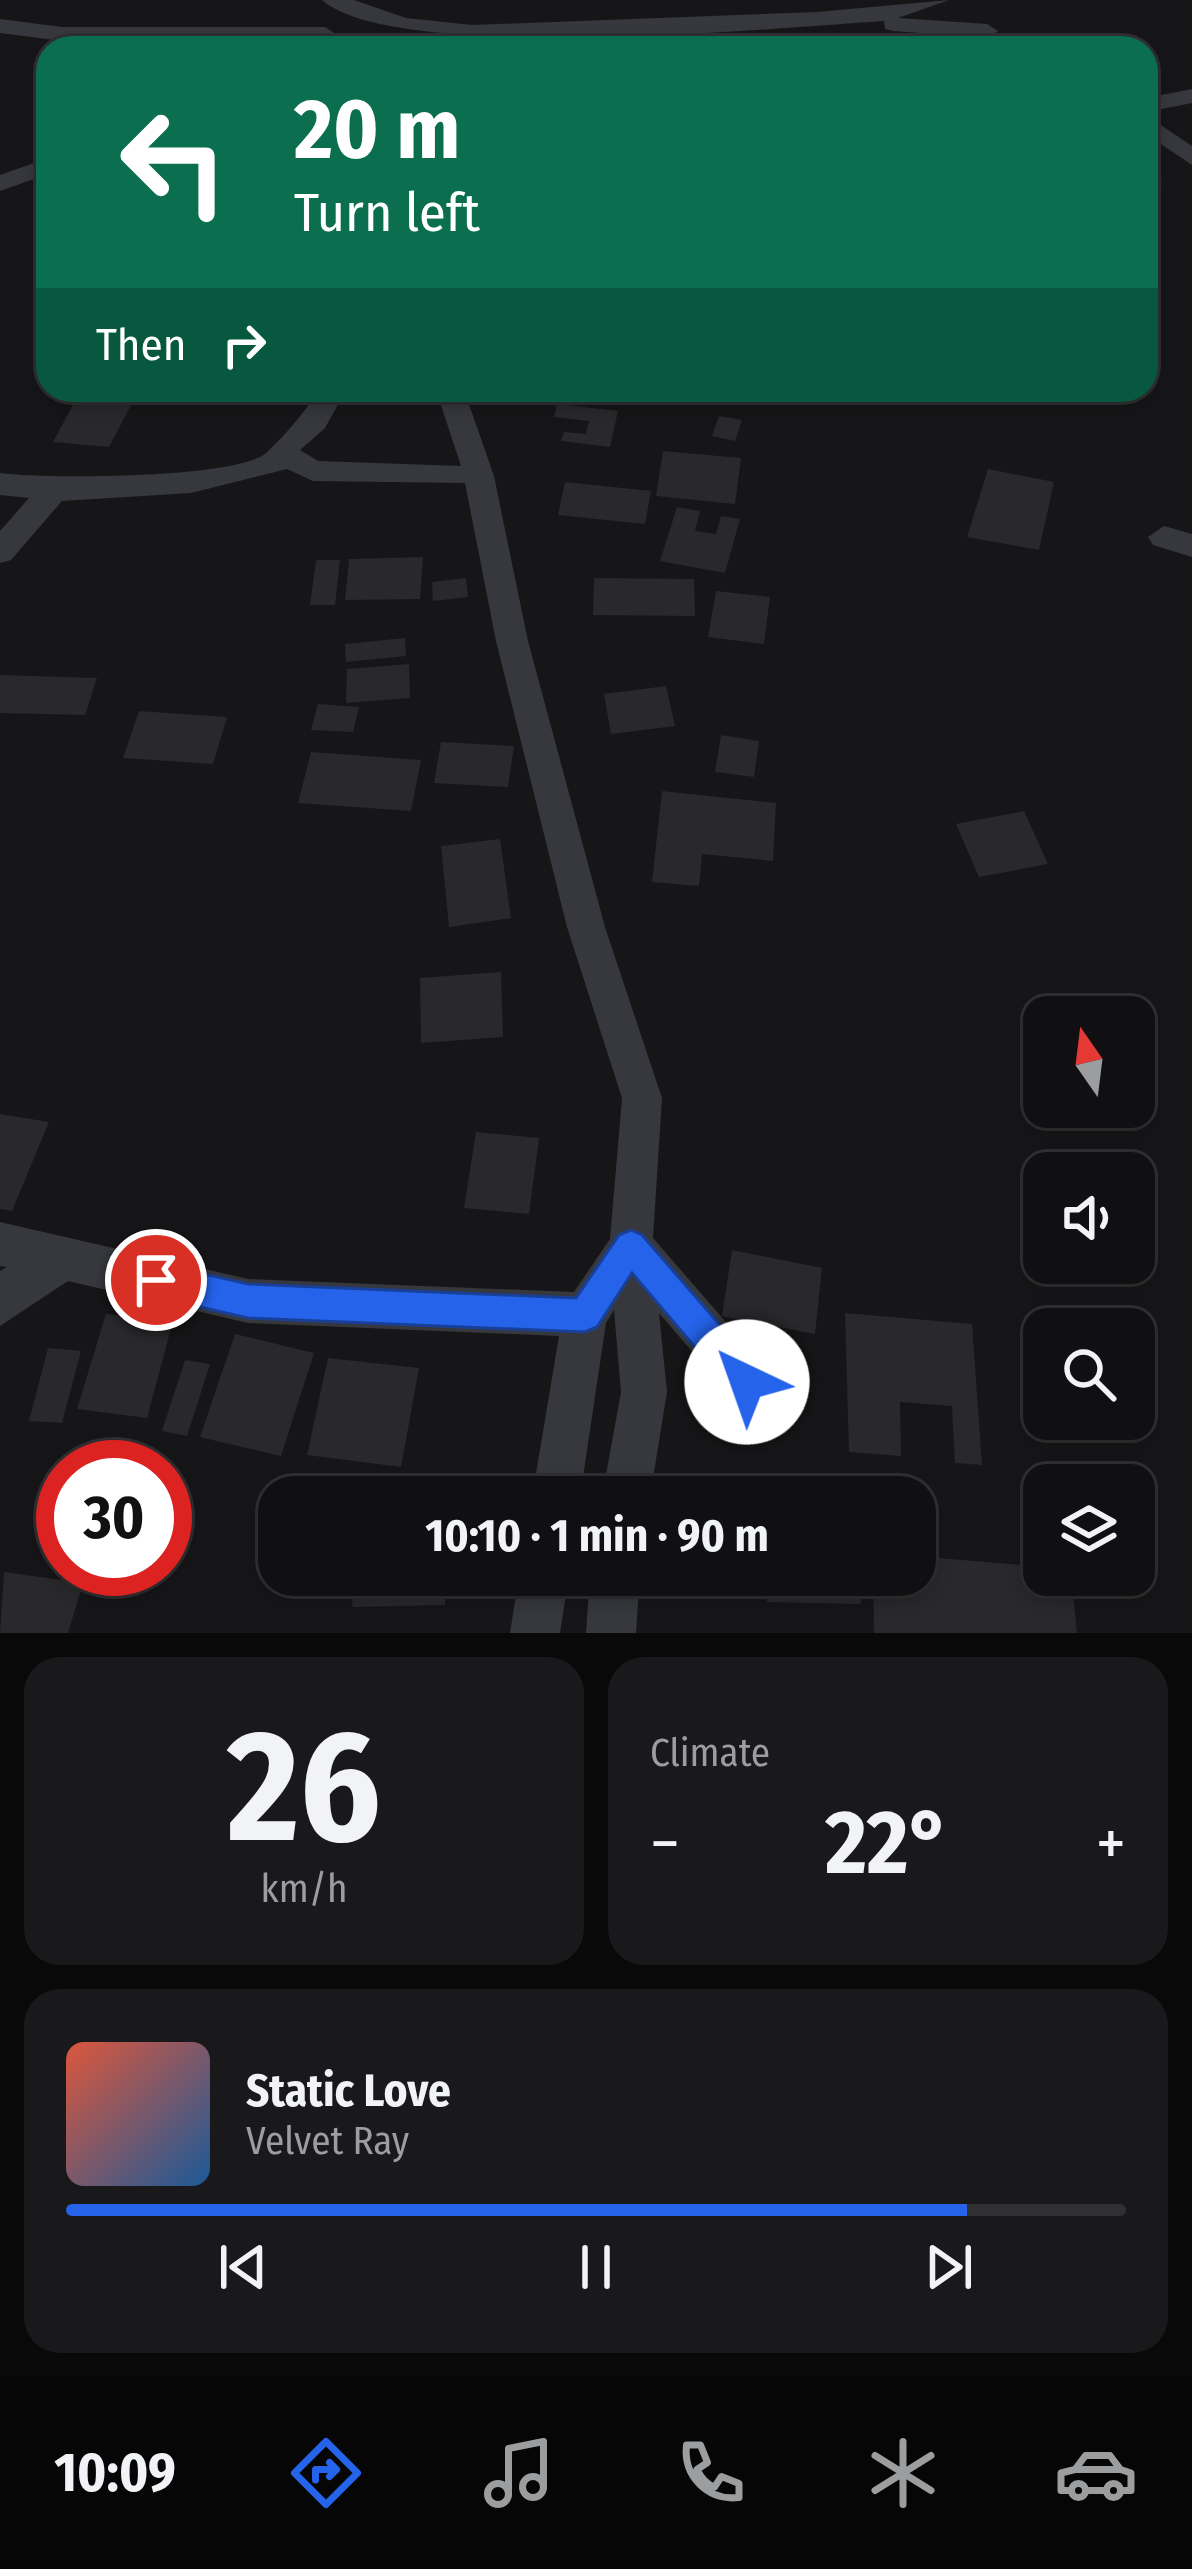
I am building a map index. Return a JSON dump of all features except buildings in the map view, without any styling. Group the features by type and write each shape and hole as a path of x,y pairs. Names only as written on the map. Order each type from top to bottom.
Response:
{"street":[{"path":"546,0 554,29"},
{"path":"328,36 322,6 433,29 554,29 817,19 935,2 989,36"},
{"path":"817,19 952,36"},
{"path":"0,26 53,33"},
{"path":"0,36 156,36"},
{"path":"1158,103 1192,96"},
{"path":"1158,131 1192,158"},
{"path":"0,184 36,170"},
{"path":"325,402 315,421 280,452 314,471 457,475"},
{"path":"455,402 479,476 512,640 586,927 642,1098 631,1246 644,1392 630,1476"},
{"path":"0,484 53,491 191,482 291,458"},
{"path":"0,552 53,491"},
{"path":"0,1244 248,1301 585,1315"},
{"path":"559,1476 585,1315 631,1246"},
{"path":"631,1246 767,1404"},
{"path":"0,1304 9,1291 64,1258"},
{"path":"535,1633 541,1596"},
{"path":"611,1633 614,1596"}],"route":[{"path":"156,1280 248,1301 585,1315 631,1246 747,1382"}]}
